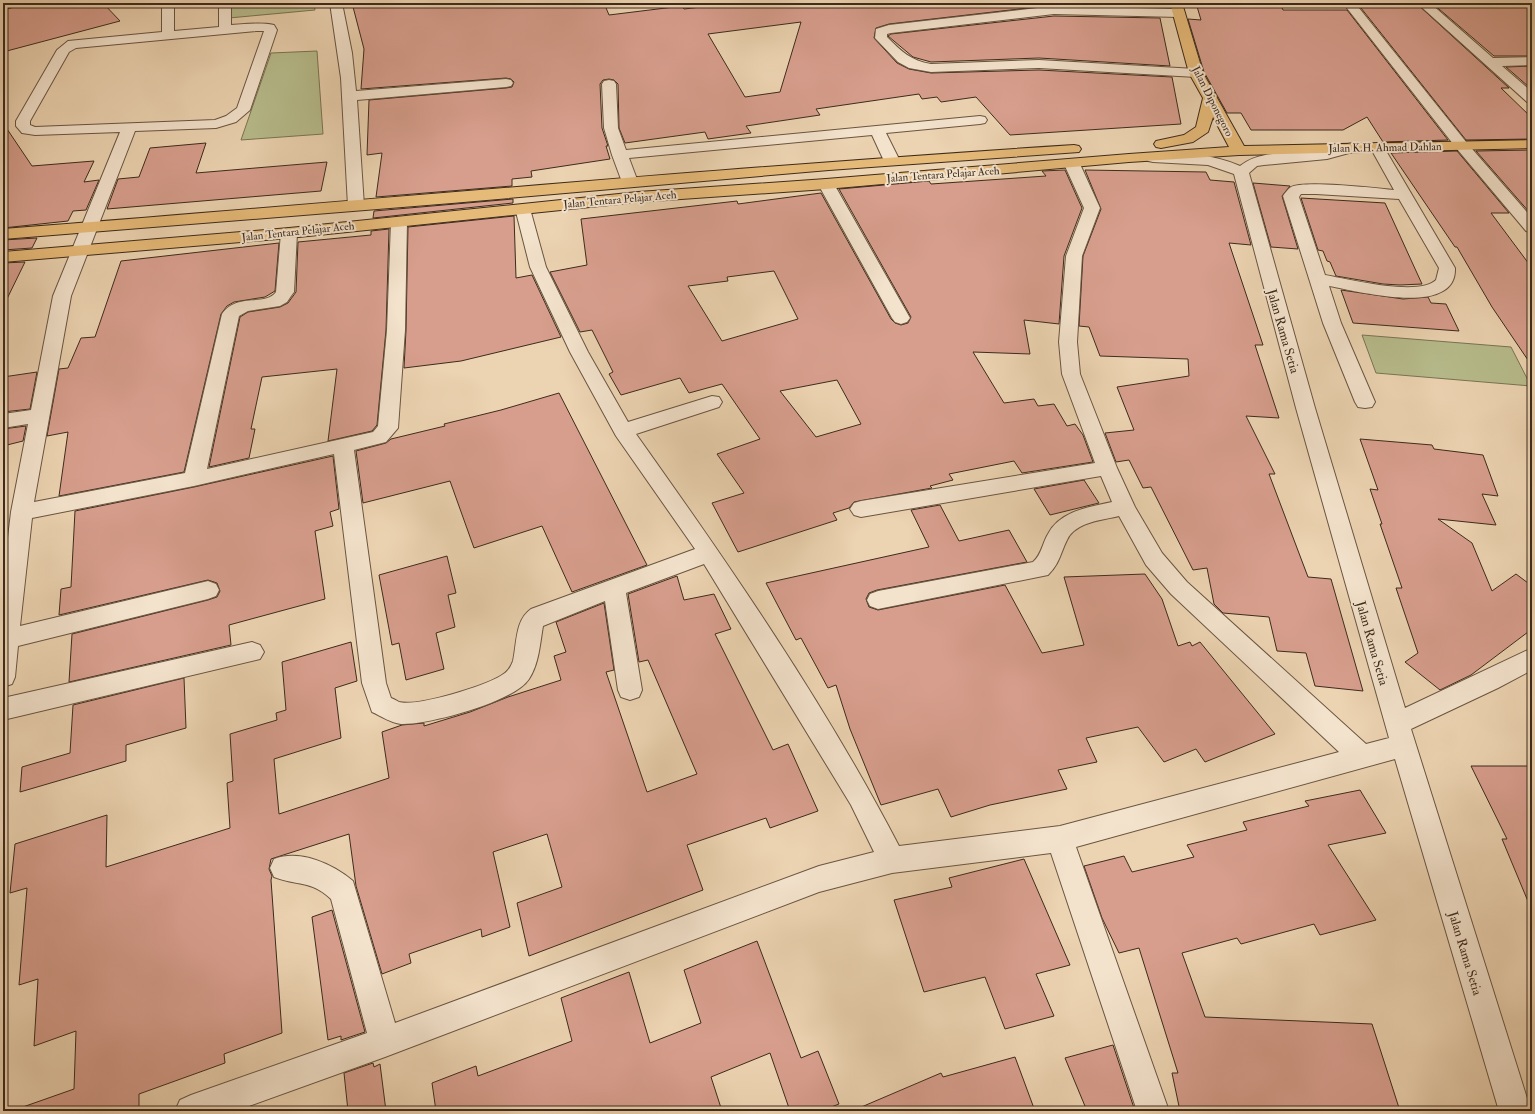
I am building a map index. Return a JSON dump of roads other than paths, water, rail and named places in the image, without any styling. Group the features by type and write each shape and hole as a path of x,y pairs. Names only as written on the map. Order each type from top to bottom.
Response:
{"main road":[{"name":"Jalan Diponegoro","path":"1178,8 1196,73 1210,97 1240,161"},
{"name":"Jalan Tentara Pelajar Aceh","path":"3,234 892,161 1168,143 1188,139 1203,129 1210,97"},
{"name":"Jalan K.H. Ahmad Dahlan","path":"1240,161 1355,147 1532,144"},
{"name":"Jalan Tentara Pelajar Aceh","path":"3,257 289,233 638,197 826,184 1129,158 1240,161"},
{"path":"630,182 638,197"}],"street":[{"path":"168,3 168,34"},
{"path":"225,29 226,3"},
{"path":"336,3 350,96 356,206"},
{"path":"1349,3 1462,146 1532,228"},
{"path":"1423,3 1532,99"},
{"path":"1178,8 1054,10 888,29 881,32 881,38 902,60 915,66 926,68 1039,64 1196,73"},
{"path":"268,27 271,30 243,110 238,116 216,124 35,131 27,130 23,126 23,121 64,50 68,46 78,43 225,29 268,27"},
{"path":"1489,62 1532,61"},
{"path":"350,96 506,83"},
{"path":"609,84 611,128 619,155 630,182"},
{"path":"619,155 980,120"},
{"path":"3,677 8,639 11,537 22,512 62,296 129,127"},
{"path":"877,130 892,161"},
{"path":"1129,158 1212,160 1221,162 1240,161 1252,163 1264,160 1327,155 1355,147"},
{"path":"1317,279 1413,292 1431,291 1439,287 1445,280 1447,268 1377,147"},
{"name":"Jalan Rama Setia","path":"1240,161 1279,315 1399,735 1515,1111"},
{"path":"1072,164 1092,208 1074,256 1068,342 1071,374 1107,468 1125,507 1154,559 1179,588 1362,757"},
{"path":"826,184 901,318"},
{"path":"1365,402 1332,323 1291,201 1291,196 1293,192 1297,190 1316,189 1406,195"},
{"path":"523,208 538,267 579,352 623,431 709,553 805,706 848,777 892,860"},
{"path":"22,512 194,479 379,437 388,428 396,330 399,222"},
{"path":"194,479 231,314 234,310 243,306 276,302 282,298 285,292 289,233"},
{"path":"623,431 712,402"},
{"path":"3,421 39,416"},
{"path":"343,444 374,683 381,704 399,713 436,710 481,696 502,687 520,673 532,621 539,616 709,553"},
{"path":"862,509 932,496 1107,468"},
{"path":"878,600 1040,568 1051,557 1059,533 1073,520 1125,507"},
{"path":"614,587 630,690"},
{"path":"8,639 208,590"},
{"path":"3,710 252,652"},
{"path":"191,1111 385,1042 819,880 892,860 1060,839 1362,757 1489,681 1532,658"},
{"path":"1060,839 1153,1111"},
{"path":"284,868 318,873 330,878 343,891 385,1042"}]}
